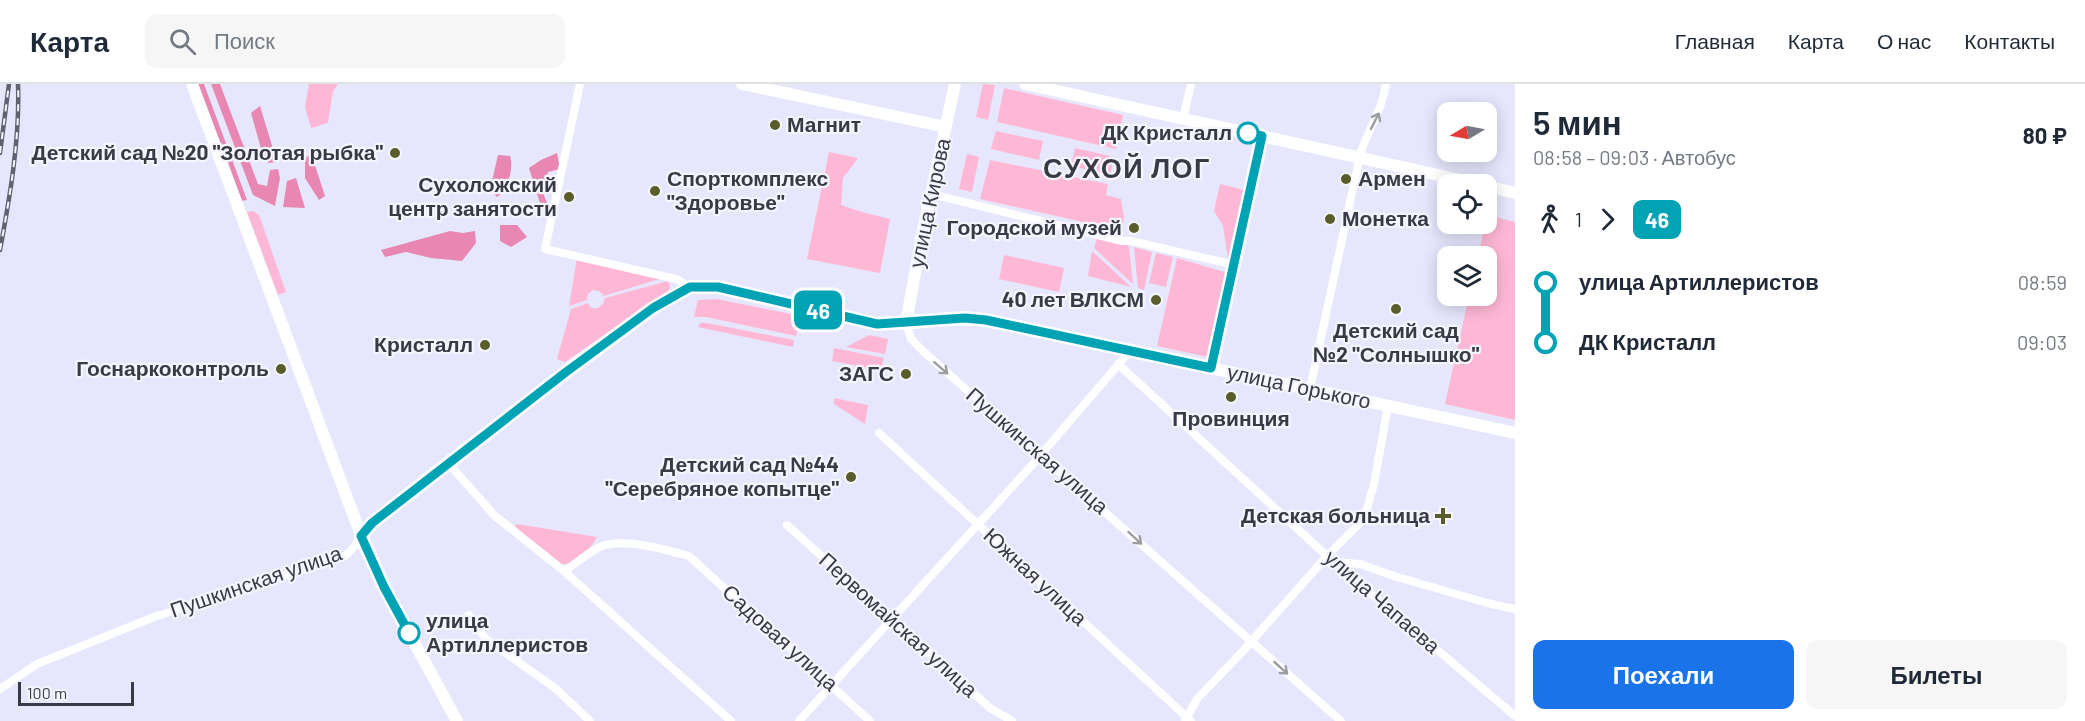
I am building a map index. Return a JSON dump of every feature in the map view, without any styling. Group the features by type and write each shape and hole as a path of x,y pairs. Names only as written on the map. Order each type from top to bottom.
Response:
{"street":[{"path":"192,84 361,536 384,587 457,721"},
{"path":"580,84 545,249 676,279 690,287 718,287 877,324 906,323"},
{"path":"742,84 946,127"},
{"name":"улица Кирова","path":"906,323 955,84"},
{"path":"1025,84 1437,174"},
{"path":"1183,118 1191,84"},
{"path":"1310,389 1360,157 1366,136 1380,111 1386,84"},
{"path":"1211,368 1262,136"},
{"path":"1497,189 1515,193"},
{"path":"931,194 1235,265"},
{"name":"Пушкинская улица","path":"0,689 37,664 154,618 345,556 372,523 447,463 653,308 690,287"},
{"name":"улица Горького","path":"906,323 965,318 986,320 1515,433"},
{"name":"Пушкинская улица","path":"906,323 911,339 925,354 1341,721"},
{"path":"799,721 1041,455 1130,351"},
{"name":"улица Чапаева","path":"1118,364 1327,556 1515,716"},
{"path":"1187,720 1197,699 1327,556 1357,527 1368,508 1388,406"},
{"name":"Южная улица","path":"879,433 1187,720"},
{"path":"447,463 495,516 564,571 731,721"},
{"name":"Первомайская улица","path":"787,525 990,708 1012,721"},
{"name":"Садовая улица","path":"564,571 600,546 614,544 651,548 689,556 870,721"},
{"path":"1335,562 1360,564 1445,591 1515,609"},
{"path":"469,615 486,639 555,688 590,721"}],"shaded area":[{"path":"198,84 204,84 247,200 241,201"},
{"path":"211,84 220,84 258,184 267,186 270,170 278,169 280,178 275,206 253,195"},
{"path":"309,84 338,84 333,91 328,123 311,128 305,107"},
{"path":"983,84 995,85 988,120 976,117"},
{"path":"1004,88 1123,115 1116,149 997,122"},
{"path":"260,106 277,162 268,163 262,152 251,113"},
{"path":"996,131 1043,141 1039,160 991,149"},
{"path":"1075,148 1114,157 1110,175 1071,166"},
{"path":"829,152 858,158 843,178 841,205 890,219 880,273 807,259"},
{"path":"311,153 325,196 319,200 305,178 305,159"},
{"path":"557,153 560,169 548,172 543,193 547,203 540,203 529,168"},
{"path":"967,154 979,157 972,192 959,189"},
{"path":"498,155 510,156 511,166 507,184 497,197 490,190"},
{"path":"990,160 1108,184 1106,195 1121,199 1124,217 1120,237 1099,232 1101,226 980,199"},
{"path":"296,178 305,208 283,207 287,181"},
{"path":"1220,184 1248,191 1245,206 1240,207 1239,214 1242,218 1233,260 1228,259 1223,226 1214,211"},
{"path":"253,211 259,215 286,292 278,295 247,212"},
{"path":"1497,218 1515,222 1515,420 1445,404 1467,306 1497,306 1497,246 1480,246 1483,234 1497,234"},
{"path":"500,225 517,225 527,237 511,247 500,241"},
{"path":"450,231 463,233 475,231 476,243 462,261 431,258 406,252 385,257 381,250"},
{"path":"1097,237 1129,246 1133,284 1094,248"},
{"path":"1134,247 1152,252 1144,290 1138,288"},
{"path":"1092,251 1131,287 1088,276"},
{"path":"1156,253 1173,257 1166,287 1149,283"},
{"path":"1004,255 1064,268 1059,292 999,279"},
{"path":"577,258 663,278 604,296 599,291 593,290 588,294 587,300 569,306"},
{"path":"1177,258 1228,273 1212,358 1157,346"},
{"path":"668,281 669,290 565,362 557,359 571,309 588,303 591,308 598,308 603,304 605,298"},
{"path":"716,299 801,316 796,336 706,317 694,317 698,300"},
{"path":"700,323 794,340 793,347 698,327"},
{"path":"869,335 888,339 885,354 846,347"},
{"path":"834,348 884,358 881,370 832,361"},
{"path":"834,398 868,405 865,424 834,404"},
{"path":"517,524 597,537 576,560 559,564 513,528"}],"railway":[{"path":"0,153 9,84"},
{"path":"0,250 16,146 18,84"}],"bus line":[{"name":"46","path":"409,633 384,587 361,536 372,523 536,394 653,308 690,287 718,287 877,324 965,318 986,320 1211,368 1262,136 1248,133"}],"place":[{"name":"Магнит","path":"775,125"},
{"name":"ДК Кристалл","path":"1248,133"},
{"name":"Детский сад №20 \"Золотая рыбка\"","path":"395,153"},
{"name":"Армен","path":"1346,179"},
{"name":"Спорткомплекс \"Здоровье\"","path":"655,191"},
{"name":"Сухоложский центр занятости","path":"569,197"},
{"name":"Монетка","path":"1330,219"},
{"name":"Городской музей","path":"1134,228"},
{"name":"40 лет ВЛКСМ","path":"1156,300"},
{"name":"Детский сад №2 \"Солнышко\"","path":"1396,309"},
{"name":"Кристалл","path":"485,345"},
{"name":"Госнаркоконтроль","path":"281,369"},
{"name":"ЗАГС","path":"906,374"},
{"name":"Провинция","path":"1231,397"},
{"name":"Детский сад №44 \"Серебряное копытце\"","path":"851,477"},
{"name":"Детская больница","path":"1443,516"},
{"name":"улица Артиллеристов","path":"409,633"}],"district":[{"name":"СУХОЙ ЛОГ","path":"1127,169"}]}
